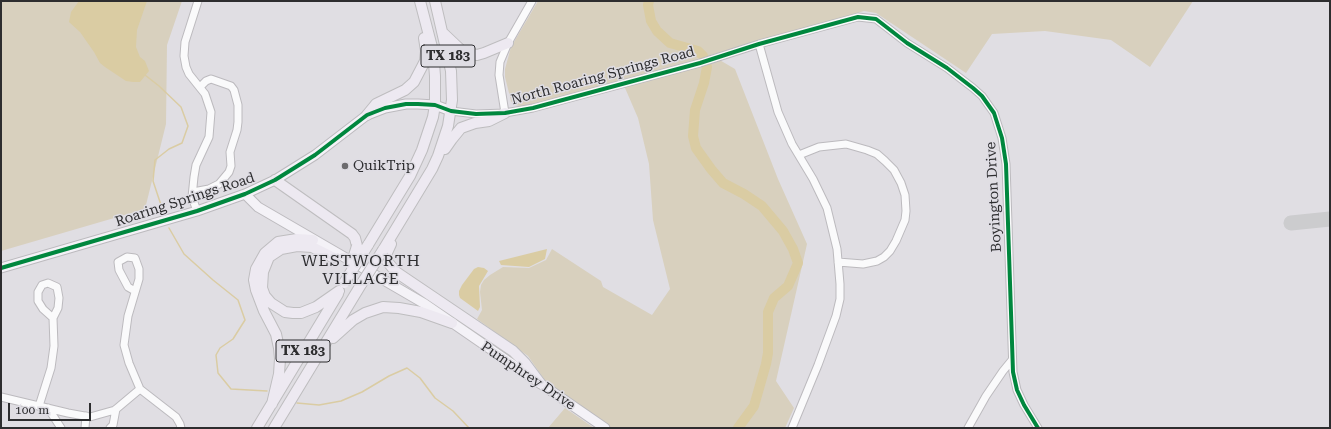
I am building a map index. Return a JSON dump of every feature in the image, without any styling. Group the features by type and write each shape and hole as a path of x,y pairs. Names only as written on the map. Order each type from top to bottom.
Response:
{"main road":[{"name":"TX 183","path":"257,428 410,176 428,131 435,105 435,76 433,52 419,1"},
{"path":"367,115 376,104 405,90 414,82 421,70 425,61 426,51 418,8 419,1"},
{"name":"TX 183","path":"274,428 382,250 402,220 438,156 445,136 452,100 451,71 435,1"},
{"path":"443,33 462,52 477,55 508,43"},
{"path":"432,169 461,128 475,123 489,121 505,114"},
{"path":"410,176 423,184"},
{"path":"275,180 352,234 356,238 357,246 342,287 316,307 301,313 285,312 271,303 265,296 262,288 263,272 269,257 281,249 297,246 312,247 332,257"},
{"path":"402,220 386,255 386,260 390,266 399,275 513,351 525,363 540,383"},
{"path":"272,404 279,374 279,348 276,334 264,311 256,290 254,280 256,269 265,253 278,242 297,238 313,240"},
{"path":"321,351 338,332 353,320 365,313 383,307 421,312 452,323"}],"street":[{"path":"197,210 192,197 196,165 209,137 211,112 209,102 205,94 189,74 184,56 185,42 198,1"},
{"path":"505,114 499,75 500,62 508,43 532,1"},
{"name":"Boyington Drive","path":"759,44 858,17 876,18 907,43 947,68 982,96 989,104 1002,138 1006,164 1013,372 1017,390 1038,428"},
{"path":"759,44 778,112 786,131 813,179 827,208 837,249 840,299 836,316 792,428"},
{"name":"North Roaring Springs Road","path":"451,111 476,114 505,114 533,108 700,63 759,44"},
{"path":"193,192 209,189 219,184 229,172 231,166 230,152 237,130 238,114 236,96 231,86 211,79 206,81 200,87"},
{"name":"Roaring Springs Road","path":"1,268 197,210 245,194 275,180 315,155 367,115 385,108 406,104 435,105 451,111"},
{"path":"799,155 819,147 846,144 877,154 894,170 901,183 905,196 905,220 890,251 877,261 863,264 838,262"},
{"path":"245,194 258,207 425,304 452,323"},
{"path":"332,257 452,323"},
{"path":"135,291 128,316 124,345 129,363 140,389 176,417 181,428"},
{"path":"39,406 51,368 54,346 53,318"},
{"name":"Pumphrey Drive","path":"452,323 605,428"},
{"path":"968,428 986,396 1012,360"},
{"path":"1,397 90,416 116,409 140,389"},
{"path":"48,408 61,428"},
{"path":"110,428 113,425 116,409"},
{"path":"86,416 86,428"}],"shaded area":[{"path":"1,1 182,1 167,45 166,124 145,209 1,251"},
{"path":"79,1 147,1 137,30 136,47 140,57 145,61 149,71 140,82 126,81 100,63 80,32 69,22 71,12"},
{"path":"538,1 1193,1 1150,67 1111,40 1045,31 992,34 966,73 876,13 864,11 711,55 735,69 778,179 807,244 776,381 794,408 785,428 608,428 544,379 528,356 477,319 482,310 480,292 481,285 484,280 503,267 529,268 546,260 552,249 601,281 603,287 652,315 670,289 653,220 649,164 638,118 622,81 526,107 514,105 511,101 505,77 505,69 511,47"},
{"path":"547,249 545,259 529,267 501,265 499,261"},
{"path":"478,267 484,268 488,271 479,286 480,307 478,311 460,298 459,291 474,269"},
{"path":"565,408 581,419 594,428 548,428"}],"waterway":[{"path":"649,1 648,5 651,21 657,31 670,43 698,51 703,56 707,67 704,83 695,110 693,136 696,148 723,183 762,206 783,231 793,249 798,263 788,286 774,298 768,312 768,353 766,364 754,406 738,428"},
{"path":"145,75 181,107 188,126 182,143 169,149 155,160 153,181 164,214"},
{"path":"169,228 184,254 238,300 245,320 233,339 220,348 216,355 218,373 231,389 267,391"},
{"path":"297,403 319,405 341,401 362,392 389,376 407,368 420,378 435,398 453,411 469,428"}],"taxiway":[{"path":"1291,223 1330,219"}],"cycle path":[{"path":"1,268 197,211 245,194 275,180 315,155 367,115 385,108 406,104 435,105 451,111 476,114 505,113 533,108 700,63 759,44 858,17 876,19 907,43 947,68 973,88 982,96 994,113 1002,138 1006,164 1013,372 1017,390 1038,428"}],"place":[{"name":"QuikTrip","path":"345,166"}],"district":[{"name":"WESTWORTH VILLAGE","path":"361,270"}]}
